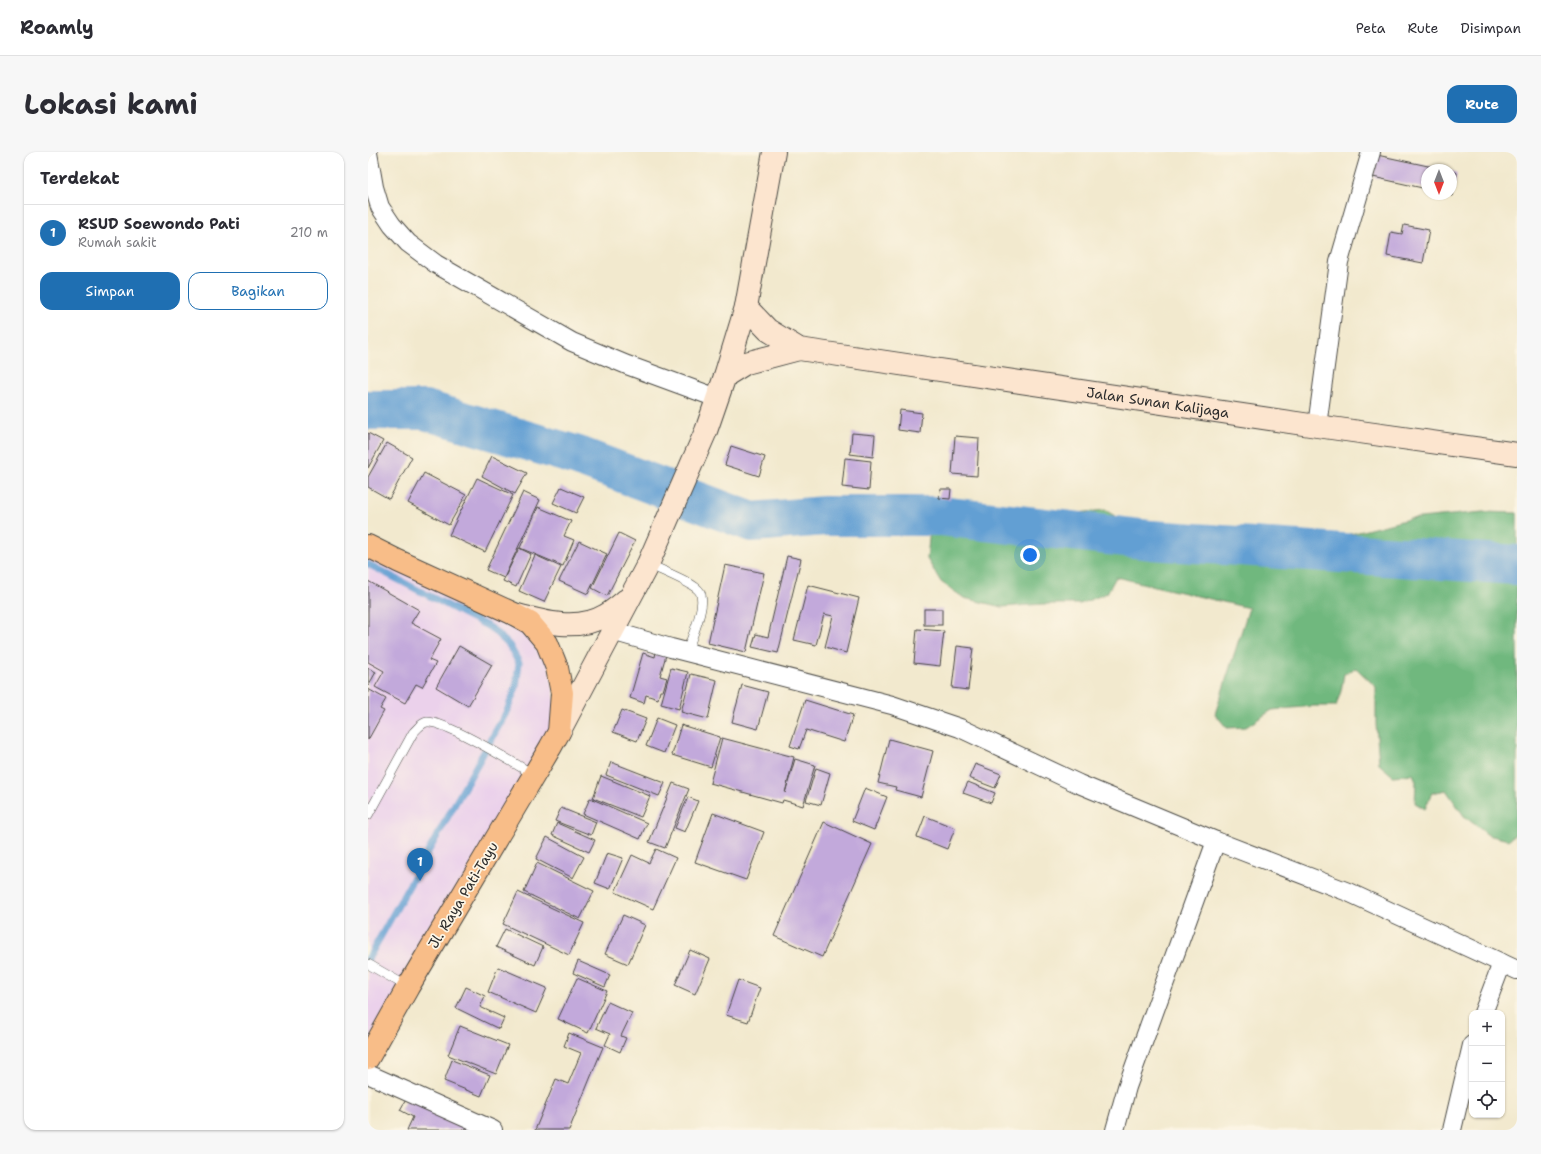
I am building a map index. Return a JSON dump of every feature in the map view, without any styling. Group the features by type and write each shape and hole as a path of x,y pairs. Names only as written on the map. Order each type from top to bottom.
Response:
{"main road":[{"path":"559,732 651,555 706,431 718,398 746,307 774,152"},
{"name":"Jalan Sunan Kalijaga","path":"746,307 768,330 799,349 1317,426 1517,454"},
{"name":"Jalan Sunan Kalijaga","path":"725,376 746,364 799,349"},
{"path":"368,546 398,562 512,613 530,623 547,643 558,668 562,693 559,732"},
{"path":"512,613 545,622 559,624 592,621 606,615 630,597"},
{"name":"Jl. Raya Pati-Tayu","path":"368,1058 408,987 559,732"}],"street":[{"path":"1317,426 1339,262 1371,152"},
{"path":"368,153 374,187 380,207 392,225 408,243 436,264 572,342 627,365 718,398"},
{"path":"612,631 892,705 960,728 1079,784 1216,841 1348,892 1509,966 1486,1010"},
{"path":"1115,1130 1127,1087 1216,841"},
{"path":"1452,1130 1472,1046"},
{"path":"368,1074 493,1130"}],"lane":[{"path":"651,555 700,591 702,599 701,609 687,652"},
{"path":"368,815 413,733 422,724 427,722 441,724 534,775"},
{"path":"368,964 408,987"}],"shaded area":[{"path":"368,546 547,643 559,732 368,1058"}],"green space":[{"path":"930,508 1059,515 1105,510 1174,552 1250,560 1409,519 1483,512 1517,513 1517,833 1508,840 1488,835 1464,816 1446,790 1432,793 1425,809 1415,803 1416,781 1413,774 1393,776 1379,764 1376,724 1376,687 1356,668 1344,674 1341,691 1336,706 1313,706 1272,710 1246,727 1227,728 1215,714 1249,608 1116,577 1107,593 1080,604 1043,604 1002,607 964,598 941,582 927,559 930,529"}],"building":[{"path":"1377,155 1421,164 1421,188 1373,177"},
{"path":"1404,225 1429,230 1423,263 1387,256 1391,232 1402,234"},
{"path":"900,410 922,413 920,433 898,430"},
{"path":"368,433 383,441 368,468"},
{"path":"852,433 875,435 873,457 850,454"},
{"path":"955,436 979,438 977,476 952,474"},
{"path":"387,443 412,457 389,499 368,487 368,477"},
{"path":"731,446 765,457 759,476 725,465"},
{"path":"492,456 527,473 515,494 482,476"},
{"path":"845,458 871,461 869,490 842,487"},
{"path":"424,473 466,495 449,525 408,503"},
{"path":"477,478 513,495 485,552 449,535"},
{"path":"561,487 584,497 576,513 553,503"},
{"path":"940,489 951,489 950,499 939,498"},
{"path":"523,492 540,500 504,578 486,570"},
{"path":"538,507 571,521 564,536 574,540 563,566 520,548"},
{"path":"619,533 635,541 607,596 592,588"},
{"path":"579,541 607,554 588,594 559,581"},
{"path":"519,548 531,554 516,587 503,581"},
{"path":"535,555 561,567 544,602 519,591"},
{"path":"787,556 801,559 778,653 752,647 756,634 768,637"},
{"path":"725,565 764,573 746,652 708,643"},
{"path":"368,581 419,610 411,623 441,639 429,660 436,663 422,687 416,684 405,703 375,687 384,671 368,662"},
{"path":"808,585 859,598 846,653 825,647 833,616 824,614 816,645 794,640"},
{"path":"924,609 942,609 942,625 924,625"},
{"path":"917,629 944,631 940,666 914,663"},
{"path":"459,646 492,665 468,706 436,687"},
{"path":"957,646 973,648 968,690 952,688"},
{"path":"656,652 666,655 660,676 667,678 663,691 660,691 658,699 646,695 644,703 630,698 643,653 655,657"},
{"path":"368,668 376,672 368,686"},
{"path":"671,668 688,672 679,709 661,704"},
{"path":"691,674 717,680 708,719 681,712"},
{"path":"742,685 768,692 758,729 732,722"},
{"path":"368,689 386,699 380,709 384,711 368,740"},
{"path":"805,700 853,715 844,742 806,730 799,749 790,746"},
{"path":"622,710 646,719 637,741 613,732"},
{"path":"657,718 675,725 664,753 646,746"},
{"path":"681,725 720,737 711,767 672,755"},
{"path":"722,738 794,757 785,793 795,759 815,765 803,806 783,800 782,803 710,783"},
{"path":"889,739 933,751 921,797 895,790 896,787 878,783"},
{"path":"611,762 665,783 659,796 606,775"},
{"path":"975,764 1001,774 995,788 969,778"},
{"path":"816,768 830,773 821,805 806,801"},
{"path":"601,776 650,796 641,817 593,798"},
{"path":"968,782 995,793 991,803 963,793"},
{"path":"673,783 689,789 665,848 649,842"},
{"path":"865,788 887,797 874,830 852,821"},
{"path":"688,797 698,801 685,832 675,828"},
{"path":"590,798 647,823 640,839 583,814"},
{"path":"561,808 596,822 591,835 555,821"},
{"path":"713,813 764,832 746,880 695,862"},
{"path":"925,816 955,828 947,849 917,837"},
{"path":"824,822 872,844 822,957 774,936"},
{"path":"557,823 595,840 589,852 552,835"},
{"path":"547,837 584,857 573,878 536,859"},
{"path":"656,849 676,858 653,909 615,892 632,855 649,863"},
{"path":"607,853 623,858 610,889 595,883"},
{"path":"537,863 594,891 580,919 524,892"},
{"path":"518,892 584,923 569,955 503,924"},
{"path":"623,915 645,925 628,964 605,954"},
{"path":"505,929 543,947 535,965 496,947"},
{"path":"690,950 710,959 695,994 675,985"},
{"path":"578,961 610,975 605,987 573,973"},
{"path":"498,967 547,988 536,1013 488,992"},
{"path":"577,978 607,991 588,1033 558,1019"},
{"path":"738,980 760,988 748,1022 726,1015"},
{"path":"466,987 485,996 480,1007 504,1018 499,1029 456,1008"},
{"path":"608,1002 632,1013 621,1036 626,1038 620,1052 605,1045 610,1034 596,1028"},
{"path":"460,1026 508,1045 496,1074 448,1055"},
{"path":"569,1033 603,1047 569,1130 535,1130 556,1079 568,1084 581,1053 564,1046"},
{"path":"452,1060 490,1075 481,1096 444,1081"},
{"path":"408,1096 475,1130 407,1130 413,1117 400,1110"}],"waterway":[{"path":"368,410 425,410 578,456 752,522 825,516 940,516 1151,540 1517,565"},
{"path":"368,564 491,628 509,645 519,663 516,687 507,711 368,959"}],"place":[{"name":"RSUD Soewondo Pati","path":"420,881"}]}
